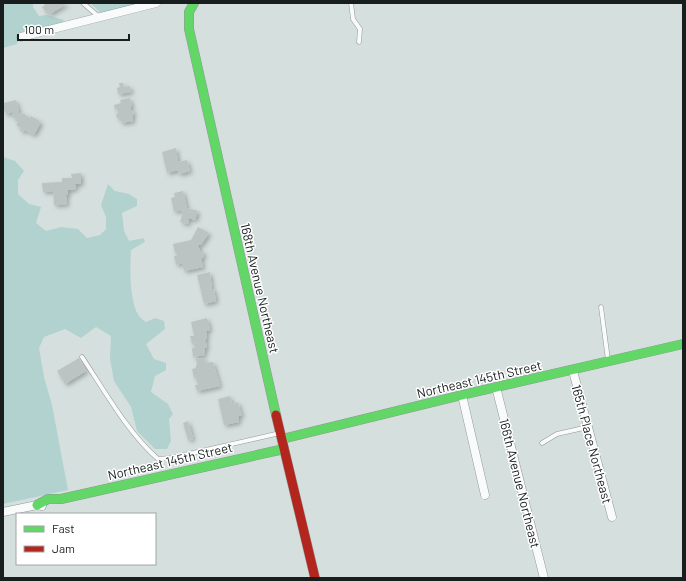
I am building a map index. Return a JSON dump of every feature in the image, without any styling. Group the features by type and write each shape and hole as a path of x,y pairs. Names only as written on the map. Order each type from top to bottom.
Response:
{"street":[{"path":"21,37 156,3"},
{"name":"168th Avenue Northeast","path":"194,3 189,12 189,29 281,436 315,578"},
{"name":"Northeast 145th Street","path":"281,436 683,344"},
{"name":"165th Place Northeast","path":"573,370 612,517"},
{"name":"166th Avenue Northeast","path":"496,387 544,578"},
{"path":"462,395 485,495"},
{"name":"Northeast 145th Street","path":"3,512 37,505 41,501 56,498 61,499 284,449"}],"lane":[{"path":"83,3 100,17"},
{"path":"351,3 353,19 360,29 359,42"},
{"path":"601,307 608,362"},
{"path":"82,357 128,426 148,450 158,459 171,458 281,436"},
{"path":"542,443 557,434 588,427"}],"shaded area":[{"path":"3,3 33,3 33,7 39,16 47,15 64,20 62,23 21,33 17,44 3,48"},
{"path":"90,3 147,3 102,14"},
{"path":"3,157 15,161 24,171 18,180 18,194 29,204 41,207 36,223 46,231 61,227 78,229 87,238 100,235 106,229 106,217 101,205 108,184 115,191 129,194 137,199 137,206 122,213 124,231 129,241 144,238 145,242 131,250 130,275 133,302 139,316 146,322 155,318 164,321 165,329 146,344 154,359 166,363 166,370 155,376 151,392 168,404 173,414 169,419 171,441 167,449 155,449 137,431 131,407 114,381 110,359 111,336 96,327 81,338 65,329 44,337 39,348 44,377 52,405 68,490 3,504"}],"building":[{"path":"44,3 68,3 50,14 42,7 45,5"},
{"path":"119,83 123,83 124,87 130,86 131,92 118,94 117,88 120,87"},
{"path":"130,98 132,107 130,107 131,111 133,110 134,115 132,115 133,121 121,123 120,118 117,118 116,115 118,113 117,109 115,110 114,105 121,103 120,100"},
{"path":"16,100 19,111 18,113 20,114 21,112 30,118 31,116 41,122 34,135 25,130 22,132 20,131 21,128 16,125 19,120 12,117 13,112 6,114 4,110 4,103"},
{"path":"176,148 178,162 187,160 190,171 179,174 178,170 167,173 162,152"},
{"path":"81,173 81,184 75,184 76,189 68,190 68,195 66,195 67,204 54,205 53,191 43,192 42,183 62,182 62,178 72,178 71,174"},
{"path":"183,191 187,208 198,211 195,220 189,218 188,224 180,222 183,212 179,210 174,212 171,198 175,197 174,193"},
{"path":"198,227 209,233 201,245 198,245 200,251 203,251 204,257 201,258 203,267 184,271 182,263 176,265 174,256 177,256 177,253 175,253 173,244 191,240"},
{"path":"210,272 212,290 214,289 216,301 204,304 197,275"},
{"path":"207,318 210,330 206,331 207,339 205,339 207,347 205,348 204,355 193,357 192,348 196,347 196,343 192,344 190,336 194,336 191,322"},
{"path":"79,358 86,371 65,384 57,371"},
{"path":"204,358 205,363 213,362 220,386 197,391 195,385 198,385 195,377 194,378 192,369 196,368 196,359"},
{"path":"230,396 232,404 238,402 242,416 238,416 239,422 224,425 218,399"},
{"path":"188,421 193,439 188,440 183,423"}],"traffic: fast":[{"path":"194,3 189,12 189,29 276,415"},
{"path":"282,439 462,395 683,344"},
{"path":"37,505 48,499 61,499 284,449"}],"traffic: jam":[{"path":"276,415 315,578"}]}
